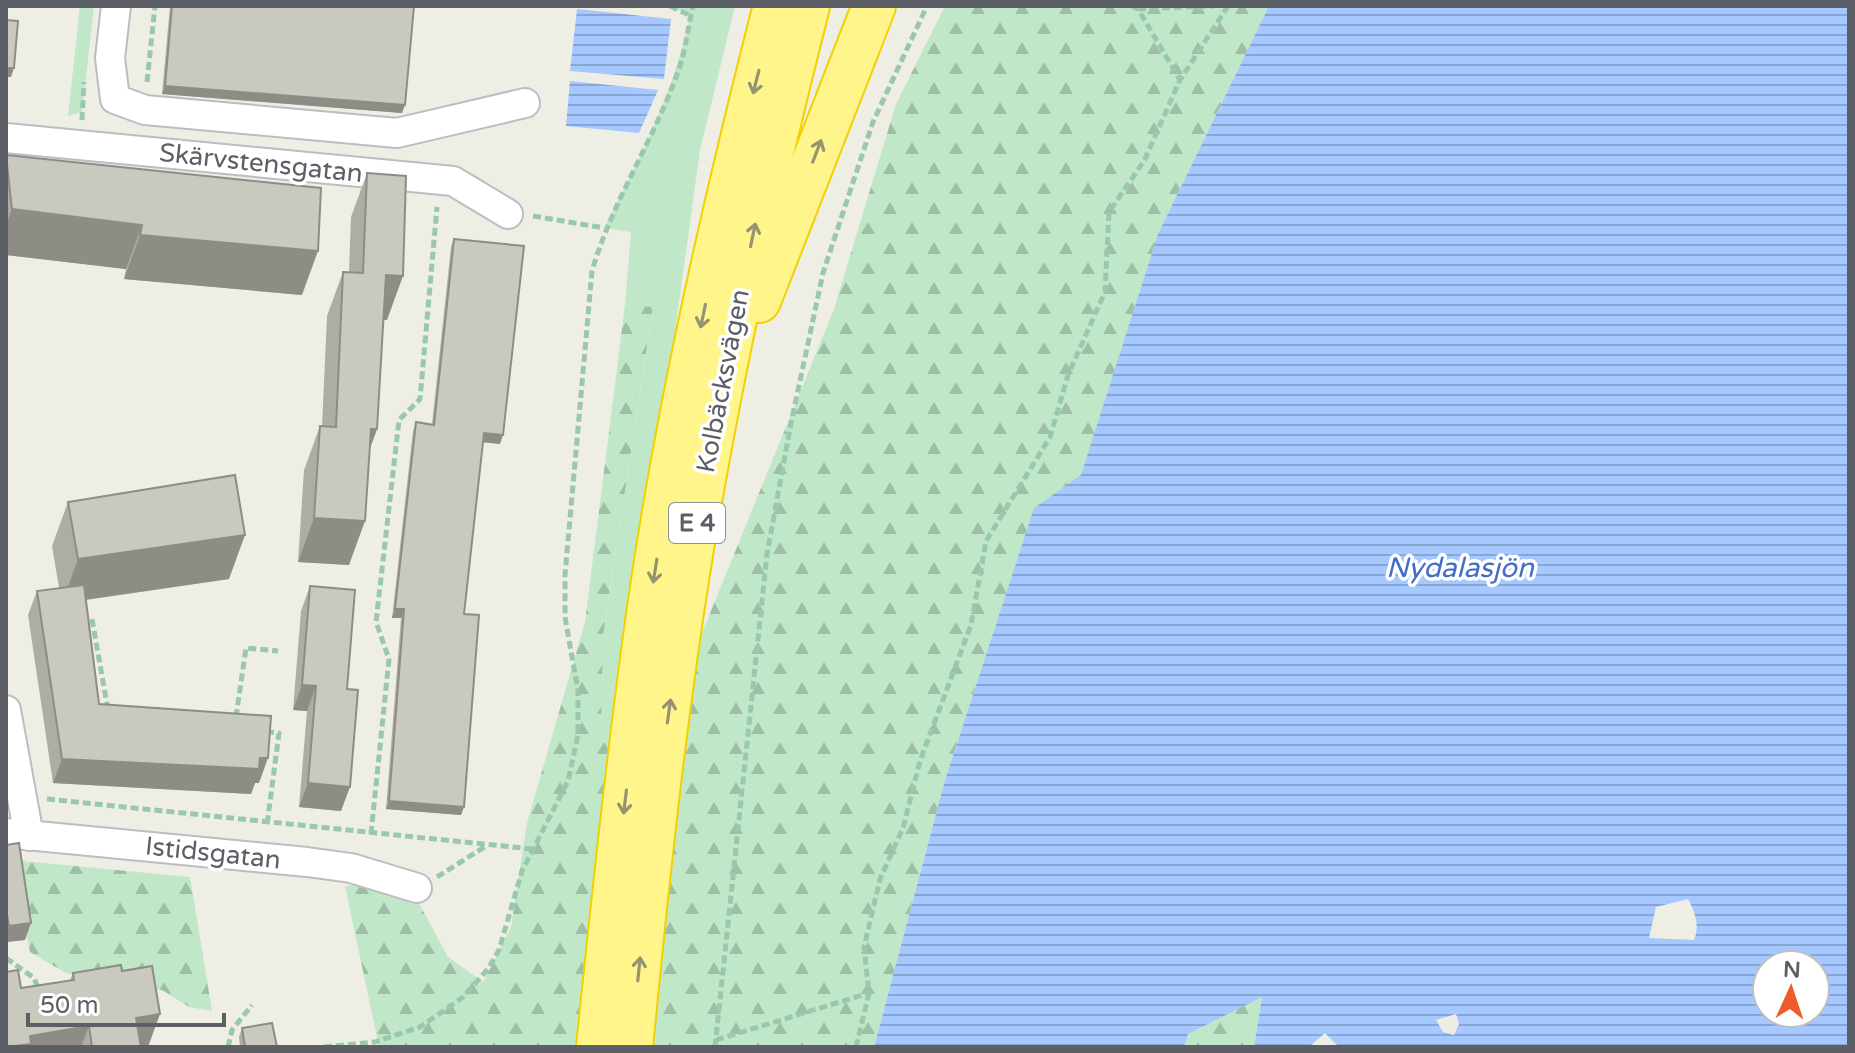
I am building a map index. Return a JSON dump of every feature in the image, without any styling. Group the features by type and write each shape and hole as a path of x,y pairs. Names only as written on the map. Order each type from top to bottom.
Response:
{"highway":[{"name":"Kolbäcksvägen","path":"598,1047 649,613 669,485 725,212 775,6"},
{"name":"Kolbäcksvägen","path":"631,1047 660,771 699,507 756,218 808,6"},
{"path":"723,379 762,294 874,6"}],"street":[{"path":"116,6 110,58 115,99 145,110 397,133 525,103"},
{"name":"Skärvstensgatan","path":"6,138 453,181 508,214"},
{"path":"6,710 20,796 17,834"},
{"name":"Istidsgatan","path":"17,834 351,868 417,888"}],"path":[{"path":"145,110 155,6"},
{"path":"670,6 691,16"},
{"path":"324,1047 375,1042 403,1034 462,998 488,969 503,943 532,849 568,781 578,735 578,691 564,593 592,271 604,228 650,139 680,65 693,6"},
{"path":"869,993 715,1043 767,554 791,423 833,242 873,122 927,6"},
{"path":"1135,8 1214,6"},
{"path":"856,1047 869,993 864,947 880,879 903,828 920,761 971,625 986,541 1050,437 1068,375 1105,292 1109,212 1144,161 1180,80 1228,6"},
{"path":"1135,8 1180,80"},
{"path":"371,834 389,659 376,622 399,420 420,399 437,207"},
{"path":"92,619 110,720"},
{"path":"234,730 246,648 278,651"},
{"path":"262,858 279,733 264,732"},
{"path":"20,796 267,824 532,849"},
{"path":"417,888 487,845"},
{"path":"6,958 34,978 41,998"},
{"path":"228,1047 232,1030 252,1005"}],"green space":[{"path":"80,6 94,6 82,112 68,116"},
{"path":"670,6 735,6 700,150 619,738 601,736 603,637 653,308 625,305 631,232 604,228 654,125 675,71 690,16"},
{"path":"945,6 1269,6 1158,234 1081,476 1034,508 945,780 874,1047 379,1047 345,886 373,882 415,896 448,957 483,982 511,927 527,823 585,622 625,305 653,307 603,636 601,736 658,741 834,309 896,104"},
{"path":"12,860 190,877 212,1011 189,1007 162,990 95,982 64,972 30,952"},
{"path":"1262,996 1254,1047 1184,1047 1188,1034"}],"water":[{"name":"Nydalasjön","path":"1269,6 1849,6 1849,1047 1339,1047 1325,1033 1309,1047 1254,1047 1262,997 1188,1034 1184,1047 874,1047 945,780 1034,508 1081,475 1158,234","holes":["1688,899 1697,930 1694,940 1649,938 1656,907","1456,1014 1459,1024 1454,1035 1443,1032 1436,1020"]},
{"path":"577,9 671,19 664,79 570,71"},
{"path":"570,81 658,90 639,133 566,126"}],"building":[{"path":"172,6 414,6 405,105 165,86"},
{"path":"6,20 18,21 14,68 6,68"},
{"path":"6,155 321,188 318,251 140,235 142,225 12,209"},
{"path":"367,173 406,176 403,276 386,275 377,429 371,429 365,521 314,518 320,426 336,427 343,272 363,273"},
{"path":"454,239 524,246 503,435 484,433 464,614 479,615 464,807 389,801 404,609 395,609 416,422 434,425"},
{"path":"235,475 245,535 78,559 68,502"},
{"path":"84,585 99,704 271,716 268,758 260,758 259,769 62,759 37,591"},
{"path":"310,586 355,590 347,689 358,690 350,787 308,783 316,686 302,685"},
{"path":"19,843 31,923 9,926 6,845"},
{"path":"121,965 122,971 152,966 160,1014 136,1018 141,1047 92,1047 89,1026 30,1036 31,1044 6,1047 6,972 18,970 21,988 74,980 73,973"},
{"path":"272,1023 277,1047 245,1047 242,1028"}]}
